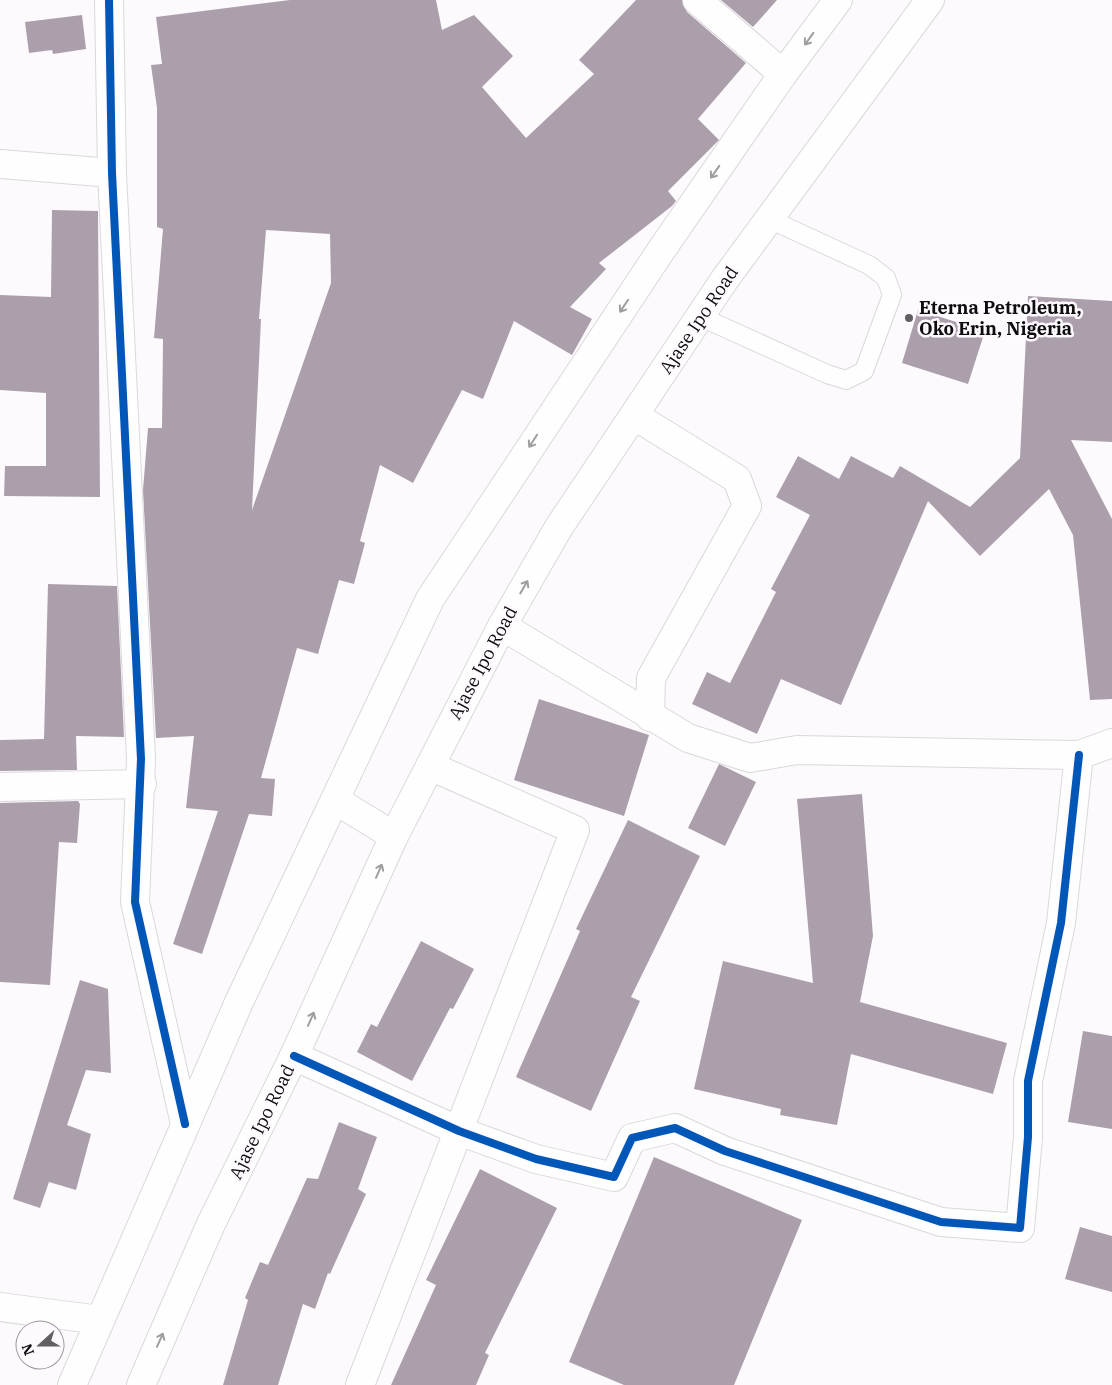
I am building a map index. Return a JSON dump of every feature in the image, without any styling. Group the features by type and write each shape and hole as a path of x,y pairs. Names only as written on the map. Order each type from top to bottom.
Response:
{"main road":[{"path":"109,0 112,173 142,784 136,902 184,1124"},
{"path":"697,0 783,74"},
{"path":"72,1385 184,1124 239,1002 430,599 538,434 783,74 838,0"},
{"name":"Ajase Ipo Road","path":"141,1385 210,1226 294,1056 394,836 502,626 559,527 701,317 769,219 930,0"},
{"path":"0,164 112,173"},
{"path":"635,416 737,479 747,506 651,678 650,717"},
{"path":"502,626 650,717 688,738 750,758 797,750 1079,755 1112,743"},
{"path":"294,1056 459,1131 536,1159 614,1178 632,1138 675,1128 725,1151 941,1222 1020,1228 1028,1136 1028,1081 1061,923 1079,755"},
{"path":"360,1385 575,830 430,766"},
{"path":"0,787 142,784"},
{"path":"335,800 394,836"},
{"path":"0,1307 100,1320"}],"lane":[{"path":"701,317 827,374 846,380 864,371 892,295 886,278 869,265 769,219"}],"building":[{"path":"290,0 436,0 442,30 474,15 513,56 482,87 526,138 594,74 579,60 636,0 682,0 687,12 746,63 698,119 719,140 668,191 676,201 599,263 606,269 570,307 592,319 572,355 514,321 483,399 462,390 413,483 380,465 360,541 365,543 354,584 339,580 318,654 297,648 261,778 275,779 272,816 249,814 202,954 173,944 218,811 186,808 194,736 156,738 143,490 148,428 162,428 163,339 154,338 163,229 157,227 157,108 151,65 162,64 156,17","holes":["266,230 330,234 331,283 252,510 261,319 259,319"]},
{"path":"721,0 777,0 753,27"},
{"path":"82,15 86,49 53,54 52,50 29,53 25,22"},
{"path":"52,210 98,211 100,497 4,496 5,466 46,466 46,393 0,390 0,295 51,297"},
{"path":"1028,296 1112,301 1112,442 1071,440 1112,519 1112,699 1090,700 1073,535 1049,489 980,556 928,501 841,705 781,679 757,734 692,704 707,672 730,683 776,592 771,589 810,515 776,497 798,456 839,479 851,456 893,478 900,466 970,507 1020,458"},
{"path":"918,310 985,331 968,384 902,363"},
{"path":"48,584 117,586 124,737 76,736 77,770 0,771 0,740 44,739"},
{"path":"539,699 649,735 624,816 514,780"},
{"path":"719,764 756,782 725,846 688,828"},
{"path":"862,794 873,936 860,1002 1007,1043 993,1094 851,1054 837,1125 780,1115 781,1109 694,1089 723,961 813,983 797,799"},
{"path":"78,801 80,804 77,843 59,842 50,985 0,982 0,803"},
{"path":"628,820 700,856 631,997 640,1001 591,1111 516,1077 580,931 576,929"},
{"path":"421,941 474,969 453,1009 450,1008 412,1081 357,1052 371,1024 377,1027"},
{"path":"80,980 108,989 111,1073 86,1070 67,1125 91,1134 76,1190 49,1182 40,1208 13,1199"},
{"path":"1083,1031 1112,1036 1112,1129 1068,1122"},
{"path":"339,1122 377,1137 358,1189 366,1194 330,1274 328,1273 315,1309 303,1304 278,1385 223,1385 248,1300 245,1298 260,1262 268,1265 307,1178 318,1179"},
{"path":"654,1157 802,1220 734,1385 624,1385 569,1362"},
{"path":"480,1169 557,1208 485,1353 489,1355 476,1385 391,1385 436,1285 426,1280"},
{"path":"1080,1227 1112,1236 1112,1292 1065,1279"}],"cycle path":[{"path":"109,0 112,173 141,759 135,902 185,1124"},
{"path":"294,1056 459,1131 536,1159 614,1177 632,1138 675,1128 725,1151 941,1222 1020,1228 1028,1137 1028,1081 1061,923 1079,755"}],"place":[{"name":"Eterna Petroleum, Oko Erin, Nigeria","path":"909,318"}]}
